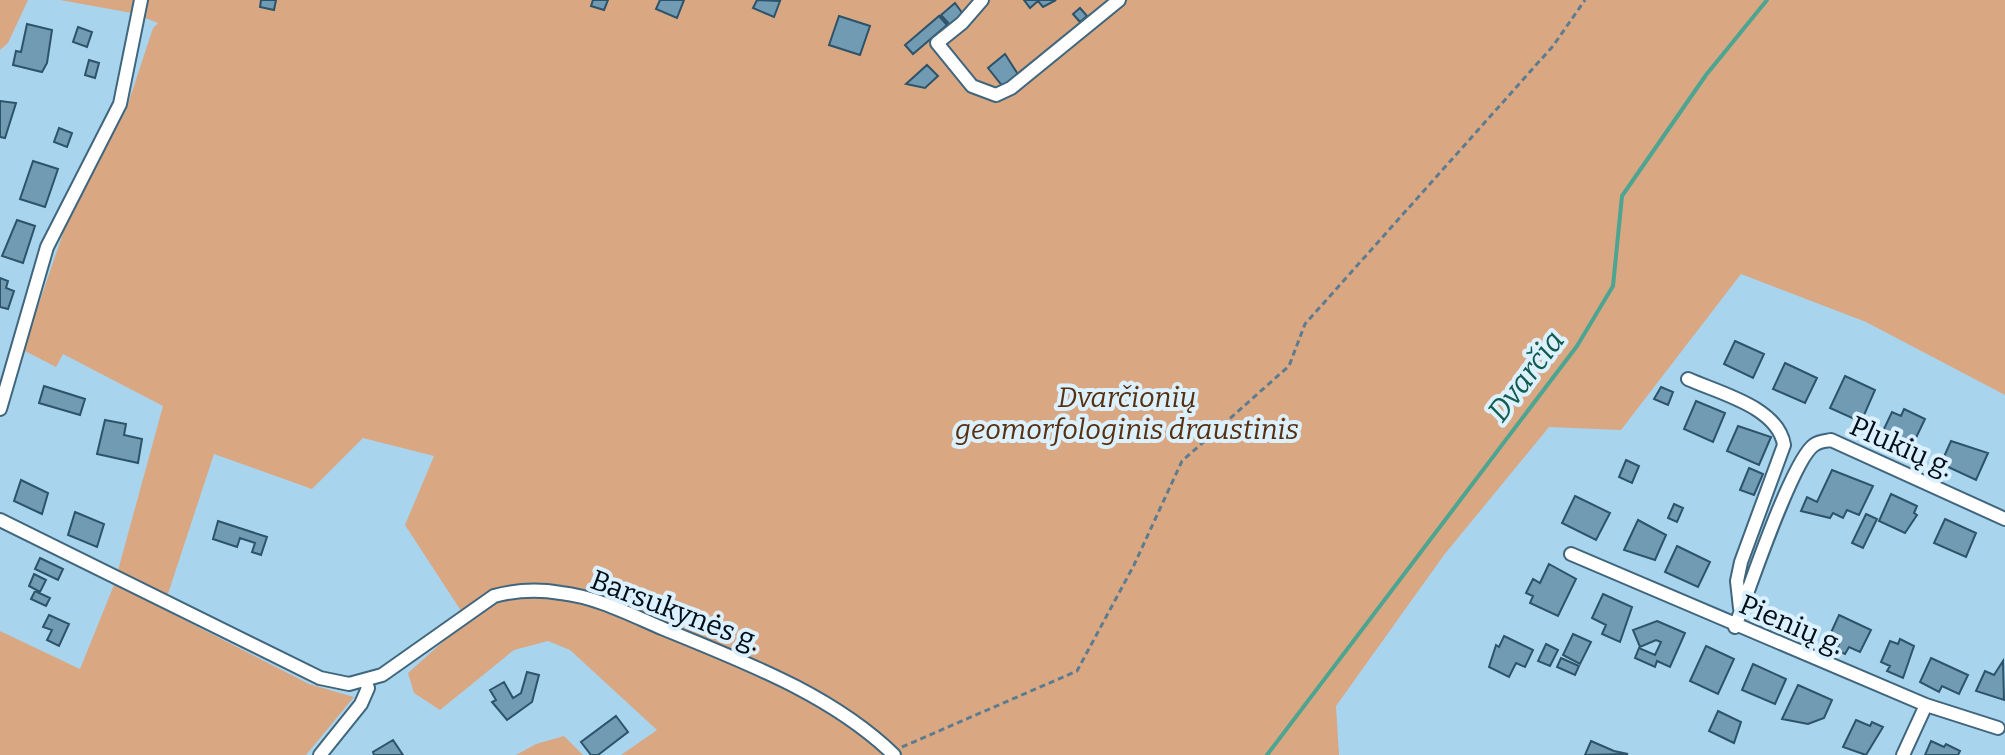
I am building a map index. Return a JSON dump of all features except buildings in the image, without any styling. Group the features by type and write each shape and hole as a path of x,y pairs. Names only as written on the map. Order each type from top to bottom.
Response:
{"street":[{"path":"0,409 47,247 120,104 141,0"},
{"path":"982,0 937,43 972,86 996,95 1011,88 1119,0"},
{"name":"Plukių g.","path":"1688,379 1765,416 1782,433 1784,445 1741,562 1737,581 1741,611"},
{"name":"Plukių g.","path":"1735,627 1785,494 1806,454 1822,441 1831,440 2005,519"},
{"name":"Barsukynės g.","path":"0,520 320,678 349,684 365,681 400,665 494,596 513,591 563,593 603,604 770,673 854,723 892,753"},
{"name":"Pienių g.","path":"1571,554 1735,627 1926,705 1998,728"},
{"path":"320,755 361,704 368,688 365,681"},
{"path":"1903,755 1926,705"}],"path":[{"path":"892,753 1077,671 1134,565 1182,461 1289,366 1305,324 1553,46 1585,0"}],"green space":[{"path":"0,0 28,0 8,43 0,50"},
{"name":"Dvarčionių geomorfologinis draustinis","path":"60,0 2005,0 2005,395 1866,322 1741,274 1621,430 1549,427 1444,555 1336,706 1339,755 621,755 657,730 570,650 548,641 514,650 440,710 414,693 408,673 467,620 405,525 434,456 363,438 312,489 214,454 163,609 309,684 354,697 306,755 0,755 0,631 80,669 114,585 163,406 63,354 56,367 23,350 69,216 126,110 153,28 158,23 132,13"},
{"path":"564,736 583,755 516,755 536,744"}],"waterway":[{"name":"Dvarčia","path":"1267,755 1577,346 1613,286 1622,196 1706,75 1767,0"}]}
